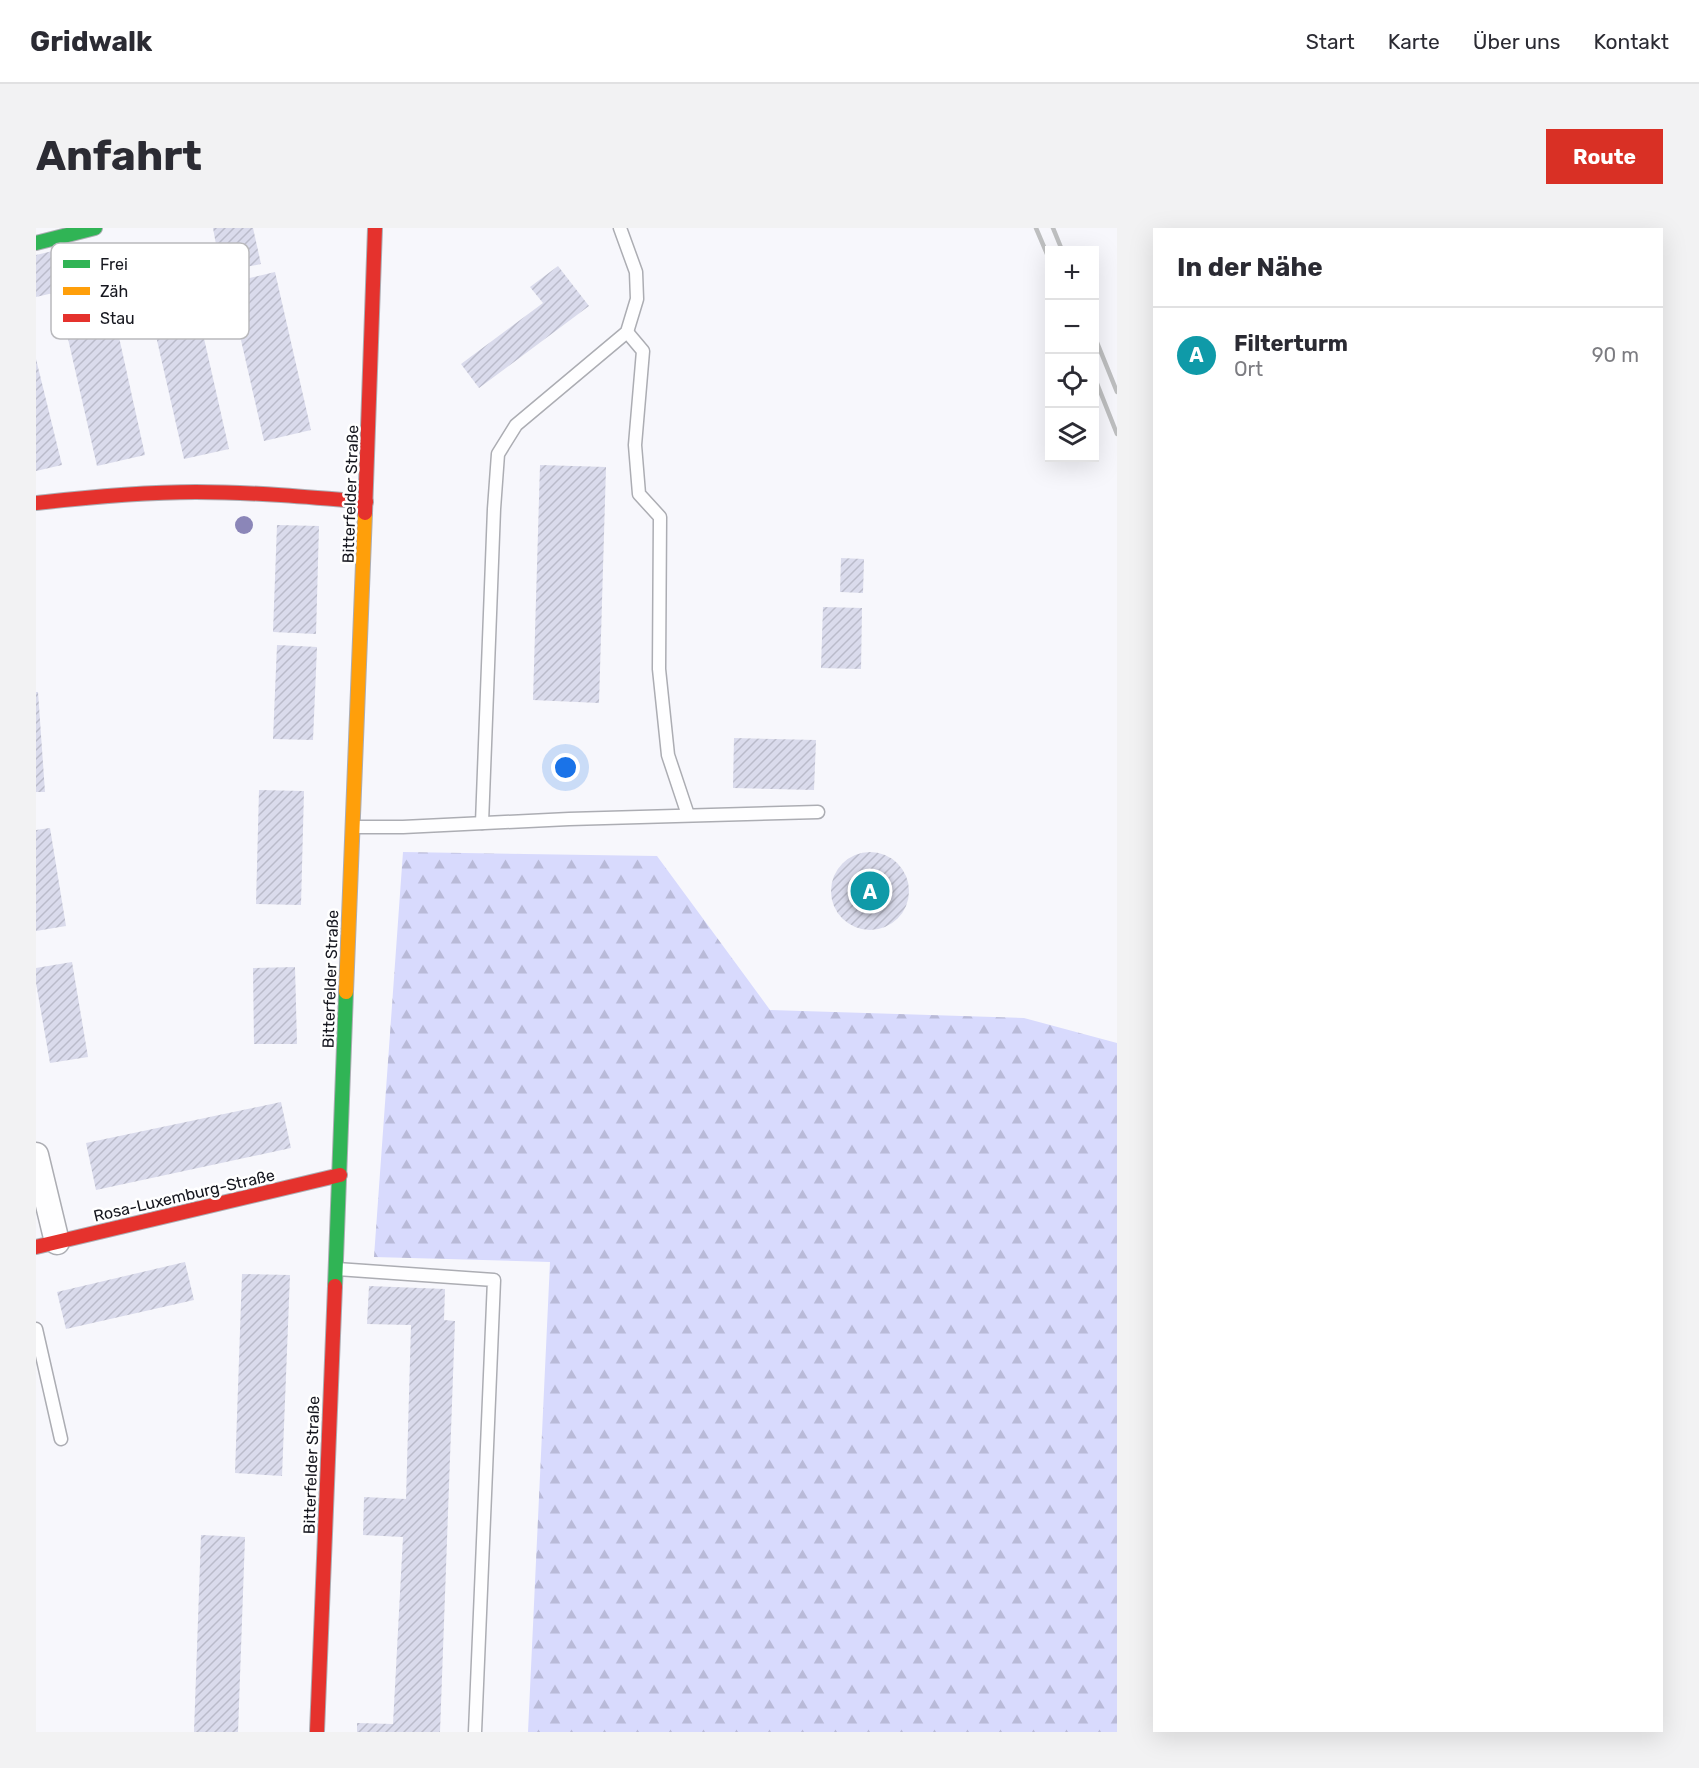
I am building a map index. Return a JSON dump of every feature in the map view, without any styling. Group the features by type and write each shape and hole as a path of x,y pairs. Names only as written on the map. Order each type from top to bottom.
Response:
{"main road":[{"path":"36,243 95,228"},
{"name":"Bitterfelder Straße","path":"317,1732 375,228"},
{"path":"36,503 87,497 175,492 257,494 366,502"},
{"name":"Rosa-Luxemburg-Straße","path":"46,1244 340,1175"}],"street":[{"path":"36,1155 46,1244"}],"lane":[{"path":"482,823 498,454 516,425 627,332 637,299 636,272 620,228"},
{"path":"627,332 643,351 635,445 639,494 660,517 659,669 668,755 688,815"},
{"path":"352,827 818,812"},
{"path":"336,1269 494,1280 476,1732"},
{"path":"36,1329 61,1439"}],"green space":[{"path":"403,852 657,856 770,1010 1024,1018 1117,1043 1117,1732 528,1732 550,1262 374,1257"}],"building":[{"path":"213,228 253,228 261,264 249,266 249,243 216,243"},
{"path":"51,251 51,294 36,297 36,255"},
{"path":"558,266 589,306 479,388 461,364 543,303 530,287"},
{"path":"275,272 311,430 264,441 241,339 249,339 249,278"},
{"path":"68,339 119,339 145,455 97,466"},
{"path":"157,339 204,339 229,449 184,459"},
{"path":"36,359 62,465 36,471"},
{"path":"540,465 606,467 599,703 533,700"},
{"path":"277,525 319,526 316,634 273,632"},
{"path":"841,558 864,559 863,593 840,592"},
{"path":"823,607 862,608 861,669 821,668"},
{"path":"277,645 317,647 313,740 273,739"},
{"path":"36,692 38,692 45,792 36,792"},
{"path":"734,738 816,740 814,790 733,788"},
{"path":"259,790 304,791 301,905 256,904"},
{"path":"50,828 66,926 36,931 36,830"},
{"path":"870,852 885,855 897,864 906,876 909,891 906,906 897,918 885,927 870,930 855,927 843,918 834,906 831,891 834,876 843,864 855,855"},
{"path":"72,962 88,1057 50,1063 36,983 36,968"},
{"path":"295,967 297,1044 254,1044 253,968"},
{"path":"281,1102 291,1148 96,1190 86,1143"},
{"path":"185,1262 194,1300 66,1329 57,1292"},
{"path":"242,1274 290,1275 282,1476 235,1473"},
{"path":"369,1286 445,1289 444,1320 455,1321 440,1732 357,1732 357,1723 393,1724 403,1537 363,1535 364,1497 406,1499 411,1325 367,1324"},
{"path":"201,1535 245,1537 238,1732 194,1732"}],"railway":[{"path":"1036,228 1045,249"},
{"path":"1053,228 1060,246"},
{"path":"1099,347 1117,392"},
{"path":"1099,389 1117,434"}],"traffic: fast":[{"path":"36,243 95,228"},
{"path":"335,1286 346,992"}],"traffic: slow":[{"path":"346,992 365,513"}],"traffic: jam":[{"path":"365,513 375,228"},
{"path":"36,503 116,495 196,492 366,502"},
{"path":"36,1247 340,1175"},
{"path":"317,1732 335,1286"}],"place":[{"name":"Filterturm","path":"870,891"}]}
